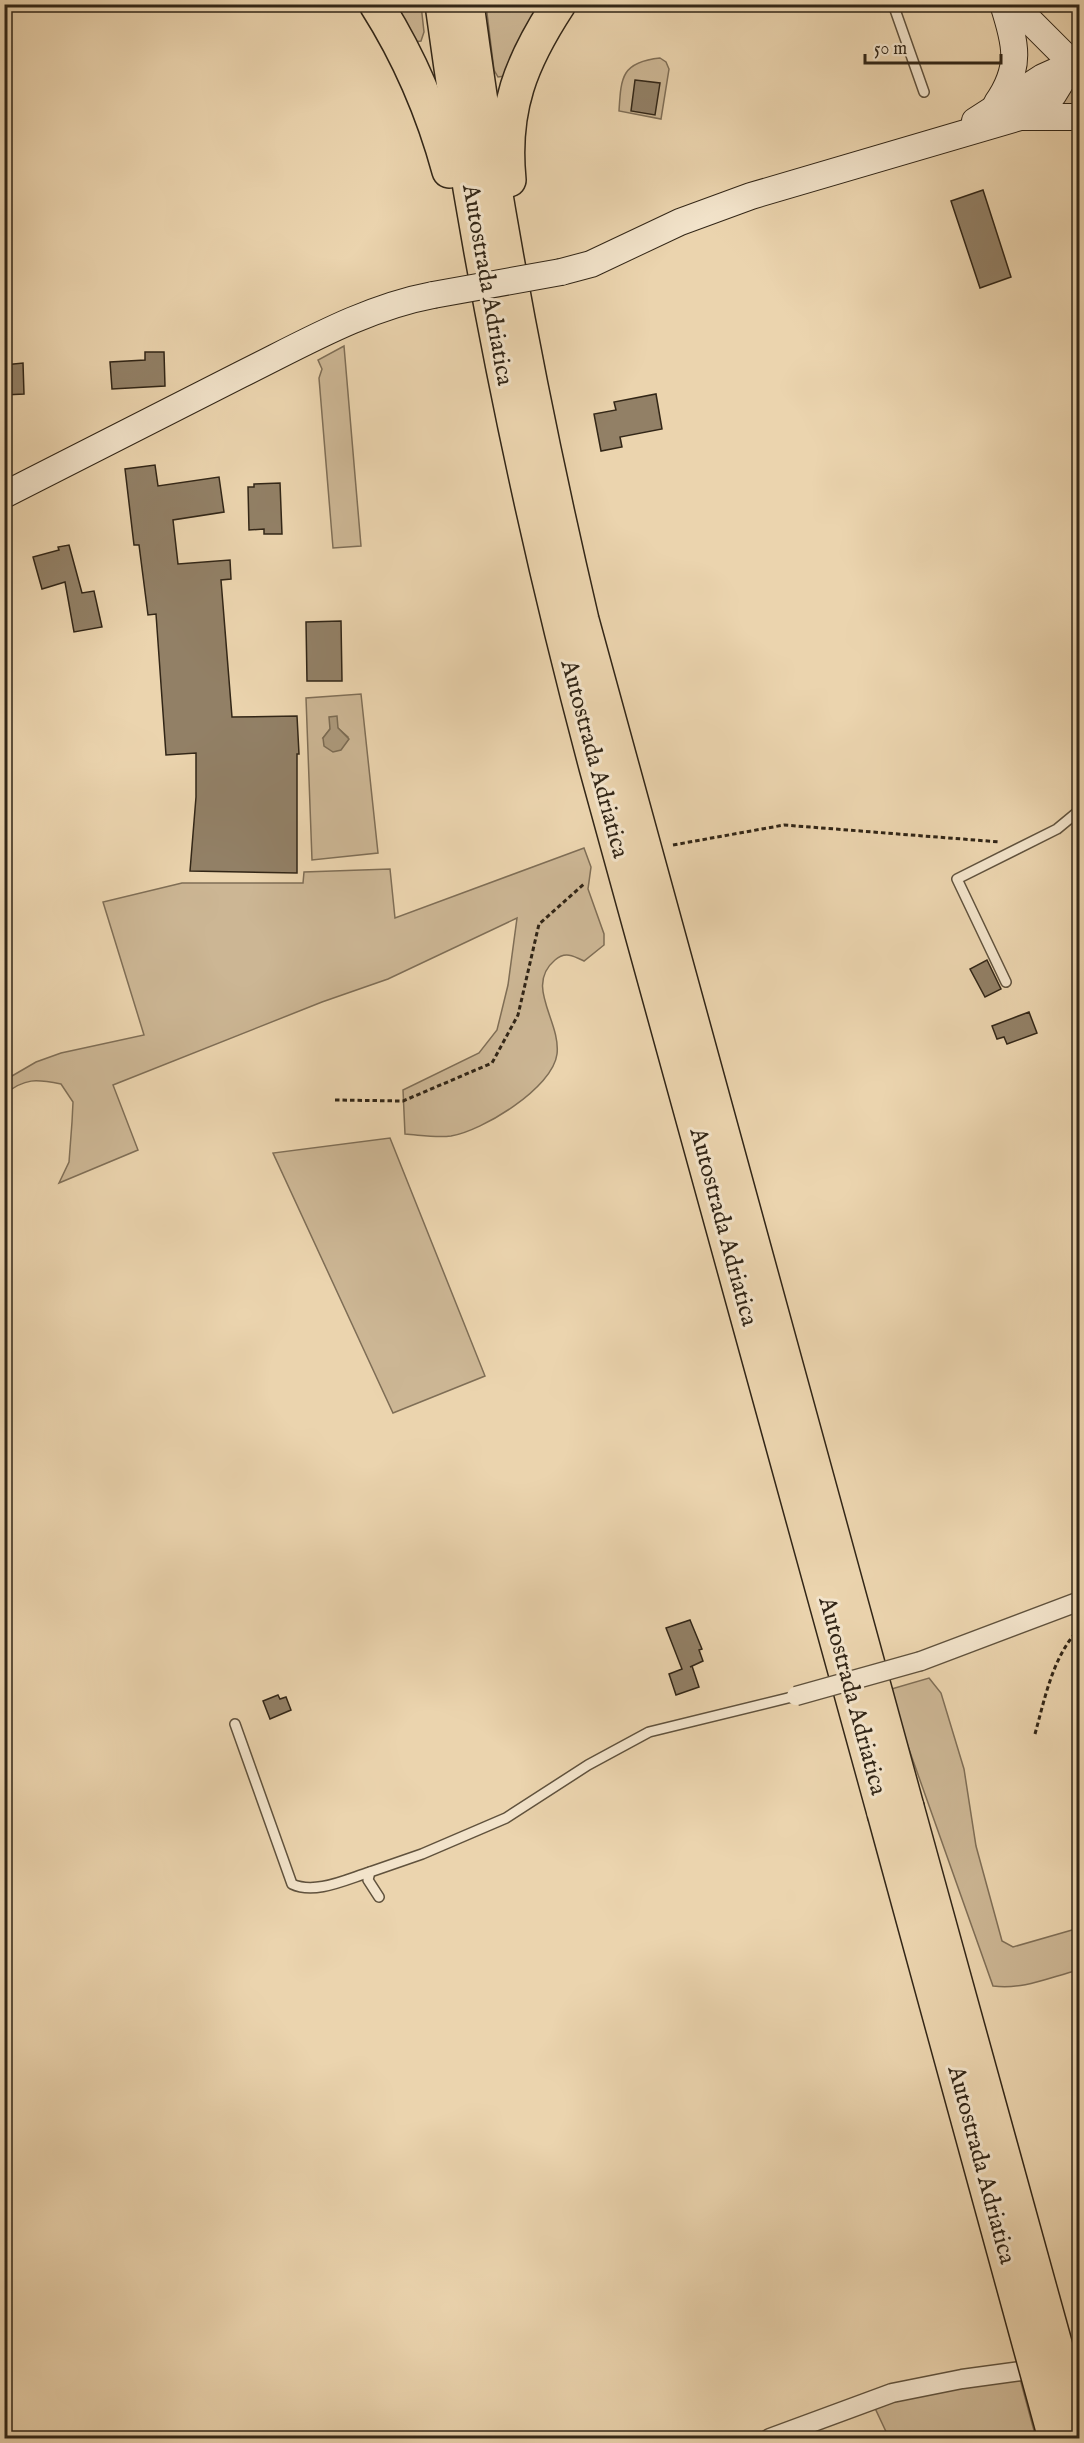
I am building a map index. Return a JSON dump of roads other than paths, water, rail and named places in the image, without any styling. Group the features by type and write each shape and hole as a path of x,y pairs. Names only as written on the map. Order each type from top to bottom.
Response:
{"highway":[{"path":"376,4 401,47 432,116 453,184 492,388 510,411"},
{"name":"Autostrada Adriatica","path":"442,4 466,174 510,411 574,686 896,1810 1080,2434"},
{"name":"Autostrada Adriatica","path":"467,4 508,269 529,384 582,620 896,1810 1055,2439"},
{"path":"508,269 517,244 508,169 512,112 526,60 559,4"}],"main road":[{"path":"991,111 1005,91 1015,64 1012,34 1003,4"},
{"path":"1012,4 1076,68"},
{"path":"944,140 1042,77 1076,68"},
{"path":"1020,117 1053,95 1076,68"},
{"path":"4,495 302,344 399,301 561,272 591,264 680,222 750,196 1020,117 1080,117"}],"street":[{"path":"796,1696 921,1661 1080,1601"},
{"path":"770,2439 892,2393 962,2379 1021,2371"}],"lane":[{"path":"893,4 924,92"},
{"path":"1075,4 1080,8"},
{"path":"1006,982 957,879 1057,829 1080,810"},
{"path":"236,1724 292,1884 312,1888 339,1882 422,1854 506,1818 588,1765 650,1732 796,1696"},
{"path":"370,1872 368,1880 379,1897"}]}
